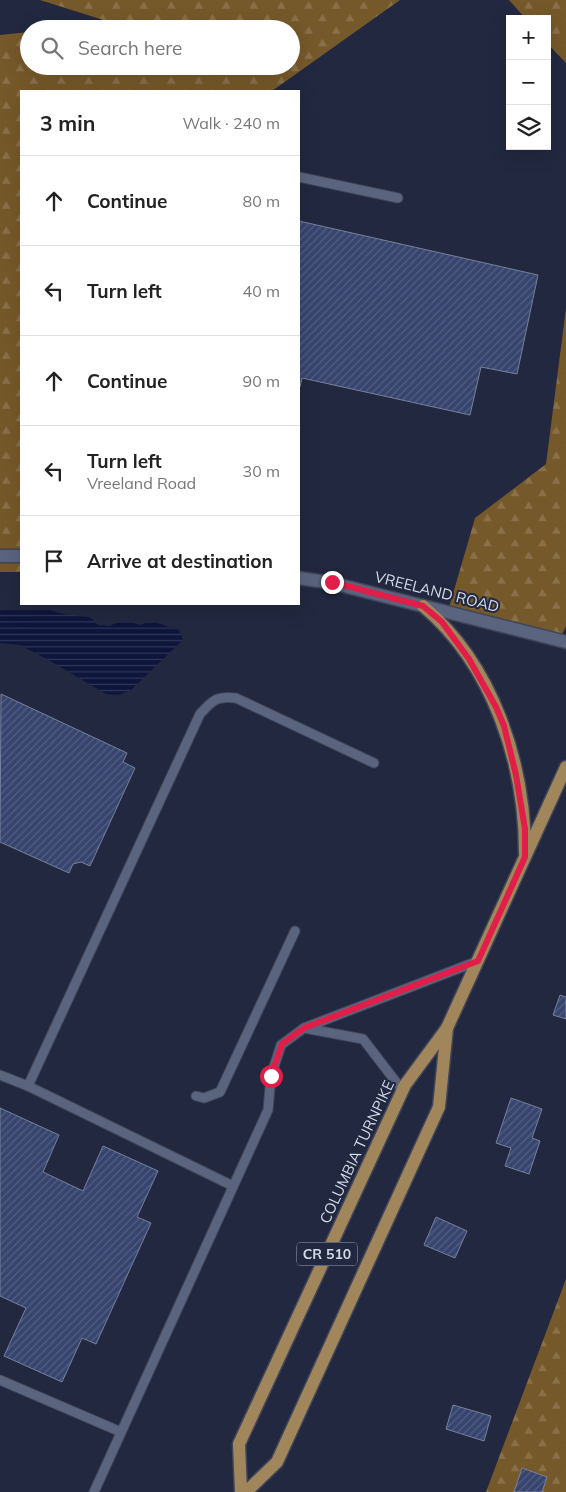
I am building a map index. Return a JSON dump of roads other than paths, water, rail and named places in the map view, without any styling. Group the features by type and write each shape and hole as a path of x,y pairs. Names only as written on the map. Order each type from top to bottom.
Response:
{"main road":[{"path":"423,606 442,622 469,659 496,707 504,726 516,775 525,829 525,857"},
{"name":"COLUMBIA TURNPIKE","path":"241,1492 239,1444 405,1085 447,1028 566,767"},
{"name":"COLUMBIA TURNPIKE","path":"246,1492 277,1462 439,1107 447,1028"}],"street":[{"path":"0,556 20,556"},
{"name":"VREELAND ROAD","path":"300,578 332,582 566,642"}],"lane":[{"path":"300,177 398,198"},
{"path":"28,1086 200,714 211,702 223,696 236,698 374,763"},
{"path":"196,1096 204,1098 220,1092 295,931"},
{"path":"94,1492 268,1110 271,1076 282,1044 304,1028 478,961"},
{"path":"304,1028 363,1039 403,1091"},
{"path":"0,1075 28,1086 233,1186"},
{"path":"0,1380 121,1432"}],"water":[{"path":"0,610 50,610 63,614 90,617 98,625 109,626 119,622 130,622 140,625 151,621 179,630 183,640 131,690 119,695 106,694 20,645 0,643"}]}
